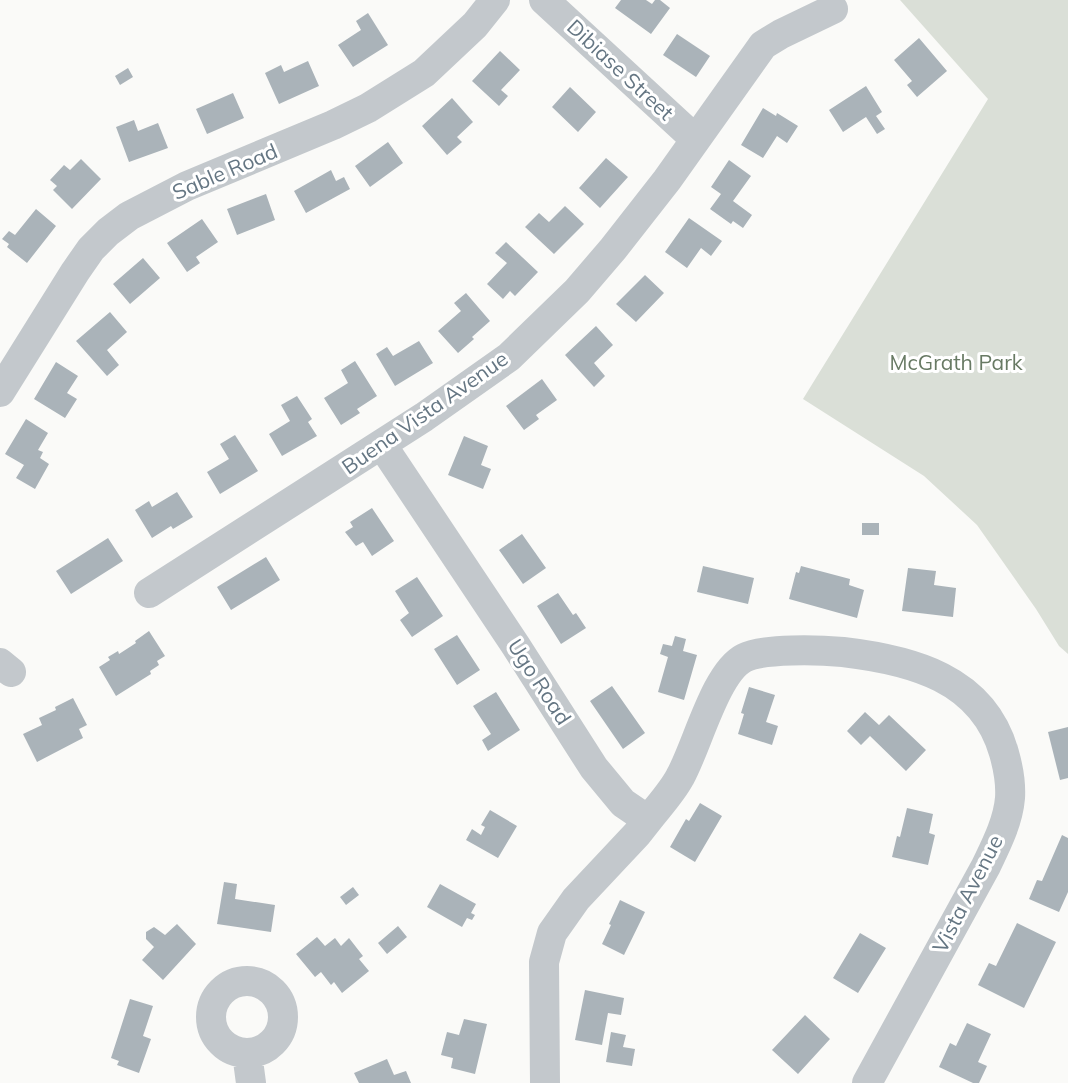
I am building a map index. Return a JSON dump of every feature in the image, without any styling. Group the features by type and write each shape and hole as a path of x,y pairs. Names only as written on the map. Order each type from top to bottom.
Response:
{"street":[{"name":"Sable Road","path":"0,392 75,272 91,249 108,232 129,216 187,186 368,108 424,73 475,25 495,0"},
{"name":"Dibiase Street","path":"544,0 695,139"},
{"name":"Buena Vista Avenue","path":"149,593 382,445 509,357 577,291 613,249 763,45 832,9"},
{"name":"Ugo Road","path":"382,445 516,645 594,768 623,803 648,820"},
{"name":"Vista Avenue","path":"648,820 680,779 723,681 734,665 744,657 770,652 817,649 893,660 920,668 949,681 974,700 992,722 1008,771 1010,798 1001,834 867,1083"},
{"path":"545,1083 544,962 552,933 576,899 638,834 648,820"},
{"path":"247,1053 251,1083"}],"green space":[{"name":"McGrath Park","path":"900,0 1068,0 1068,654 1059,646 977,525 924,476 803,399 988,99"}],"building":[{"path":"621,0 646,0 652,4 655,0 660,0 670,8 651,34 615,8"},
{"path":"368,13 388,45 353,67 338,45 361,30 356,21"},
{"path":"677,34 710,56 696,77 663,55"},
{"path":"919,38 947,71 917,97 907,85 912,81 894,60"},
{"path":"500,51 520,70 501,90 508,96 499,106 472,81"},
{"path":"308,61 319,86 279,104 265,73 281,65 284,72"},
{"path":"128,68 133,77 120,85 115,76"},
{"path":"866,86 882,112 876,116 885,129 877,134 866,117 843,132 829,110"},
{"path":"570,87 596,112 578,132 552,107"},
{"path":"233,93 244,118 207,134 196,109"},
{"path":"452,98 473,122 457,137 462,142 447,155 422,126"},
{"path":"763,108 776,116 777,113 798,126 787,143 777,136 763,158 741,145"},
{"path":"134,120 138,131 158,123 168,148 129,162 116,127"},
{"path":"388,142 403,163 370,187 355,166"},
{"path":"606,158 628,177 600,208 579,188"},
{"path":"81,159 101,179 72,209 53,190 57,186 50,180 64,165 70,170"},
{"path":"729,160 751,176 733,201 752,215 743,228 733,221 731,224 710,209 721,194 711,187"},
{"path":"331,170 336,181 344,177 350,189 306,213 294,191"},
{"path":"266,194 275,220 237,235 227,209"},
{"path":"565,206 584,224 554,254 525,227 539,213 549,222"},
{"path":"36,209 56,226 27,263 7,247 9,244 2,239 9,231 15,235"},
{"path":"689,218 722,241 711,256 701,248 687,268 665,252"},
{"path":"202,219 218,242 196,257 200,263 187,272 167,243"},
{"path":"506,242 538,272 515,296 510,291 503,299 487,284 507,263 495,253"},
{"path":"143,258 160,278 130,304 113,284"},
{"path":"645,275 664,293 636,322 616,304"},
{"path":"466,293 490,321 458,353 438,331 461,311 454,303"},
{"path":"110,312 127,332 107,350 119,365 107,376 76,341"},
{"path":"596,326 613,345 594,363 605,376 594,387 565,355"},
{"path":"419,341 433,363 395,386 376,354 387,347 393,356"},
{"path":"355,361 377,396 357,409 360,413 341,425 324,398 348,383 341,370"},
{"path":"56,362 78,376 67,393 77,399 65,418 34,399"},
{"path":"542,379 557,400 536,415 539,419 524,430 506,406"},
{"path":"297,396 312,419 308,422 317,436 282,456 269,434 290,421 281,405"},
{"path":"26,419 48,433 38,450 43,452 40,458 49,464 35,489 16,478 24,465 5,454"},
{"path":"235,435 258,471 220,494 207,472 229,459 220,444"},
{"path":"464,436 488,446 481,465 491,469 483,489 448,475"},
{"path":"177,492 193,517 173,529 171,526 152,538 135,510 149,501 152,507"},
{"path":"372,508 394,541 372,556 363,542 356,546 345,532 353,527 350,522"},
{"path":"862,523 879,523 879,535 862,535"},
{"path":"522,534 546,568 523,584 499,550"},
{"path":"108,538 123,561 71,594 56,571"},
{"path":"266,557 280,580 231,610 217,587"},
{"path":"703,566 754,578 748,604 697,592"},
{"path":"801,566 850,579 849,585 864,590 857,618 789,599 796,572 799,573"},
{"path":"908,568 936,571 934,585 956,588 953,617 902,611"},
{"path":"417,577 443,616 412,637 400,620 409,613 395,591"},
{"path":"558,593 573,615 576,613 586,628 561,644 537,606"},
{"path":"149,631 165,656 157,661 159,665 150,671 151,674 116,696 99,667 110,660 108,657 118,651 119,654"},
{"path":"457,635 480,670 457,685 434,649"},
{"path":"675,636 686,639 683,651 697,655 684,700 658,692 668,657 660,654 663,644 672,646"},
{"path":"612,686 645,733 623,749 590,701"},
{"path":"749,687 775,695 766,722 778,726 772,745 738,734 744,714 741,713"},
{"path":"496,692 520,730 488,751 482,740 491,734 473,706"},
{"path":"73,698 87,725 79,729 83,738 37,762 23,734 42,725 39,718"},
{"path":"865,712 879,725 889,715 926,750 906,771 870,736 861,745 847,731"},
{"path":"1068,727 1068,778 1060,780 1048,732"},
{"path":"700,803 722,816 695,862 670,847 686,819 689,821"},
{"path":"907,808 933,814 929,833 935,835 928,865 892,857"},
{"path":"490,810 517,826 498,858 466,840 472,829 481,835 485,827 481,825"},
{"path":"1062,835 1068,838 1068,892 1059,912 1029,899 1037,880 1042,881"},
{"path":"224,882 237,884 235,899 275,905 271,932 217,924"},
{"path":"440,884 476,904 471,913 475,915 472,920 467,918 462,927 427,907"},
{"path":"353,887 359,895 346,905 340,897"},
{"path":"620,900 645,912 624,955 602,944"},
{"path":"1017,923 1056,942 1024,1008 978,985 989,963 996,966"},
{"path":"177,924 196,944 163,980 142,960 154,947 146,939 146,932 154,927 165,935"},
{"path":"398,926 407,937 387,954 378,943"},
{"path":"860,933 886,948 858,993 833,978"},
{"path":"317,937 325,946 335,938 341,946 349,938 363,956 359,959 369,971 342,993 334,982 331,985 321,972 315,977 296,954"},
{"path":"585,990 624,998 621,1015 608,1013 602,1045 575,1040"},
{"path":"130,999 153,1006 143,1036 151,1039 139,1073 117,1065 119,1061 111,1058"},
{"path":"805,1015 830,1039 798,1074 772,1050"},
{"path":"464,1019 487,1024 475,1074 451,1068 453,1058 441,1055 447,1032 459,1035"},
{"path":"967,1023 991,1034 978,1062 987,1066 979,1083 973,1083 939,1067 950,1043 956,1046"},
{"path":"611,1032 626,1035 623,1047 635,1049 632,1066 606,1062"},
{"path":"387,1059 394,1075 406,1071 411,1083 359,1083 354,1073"}]}
